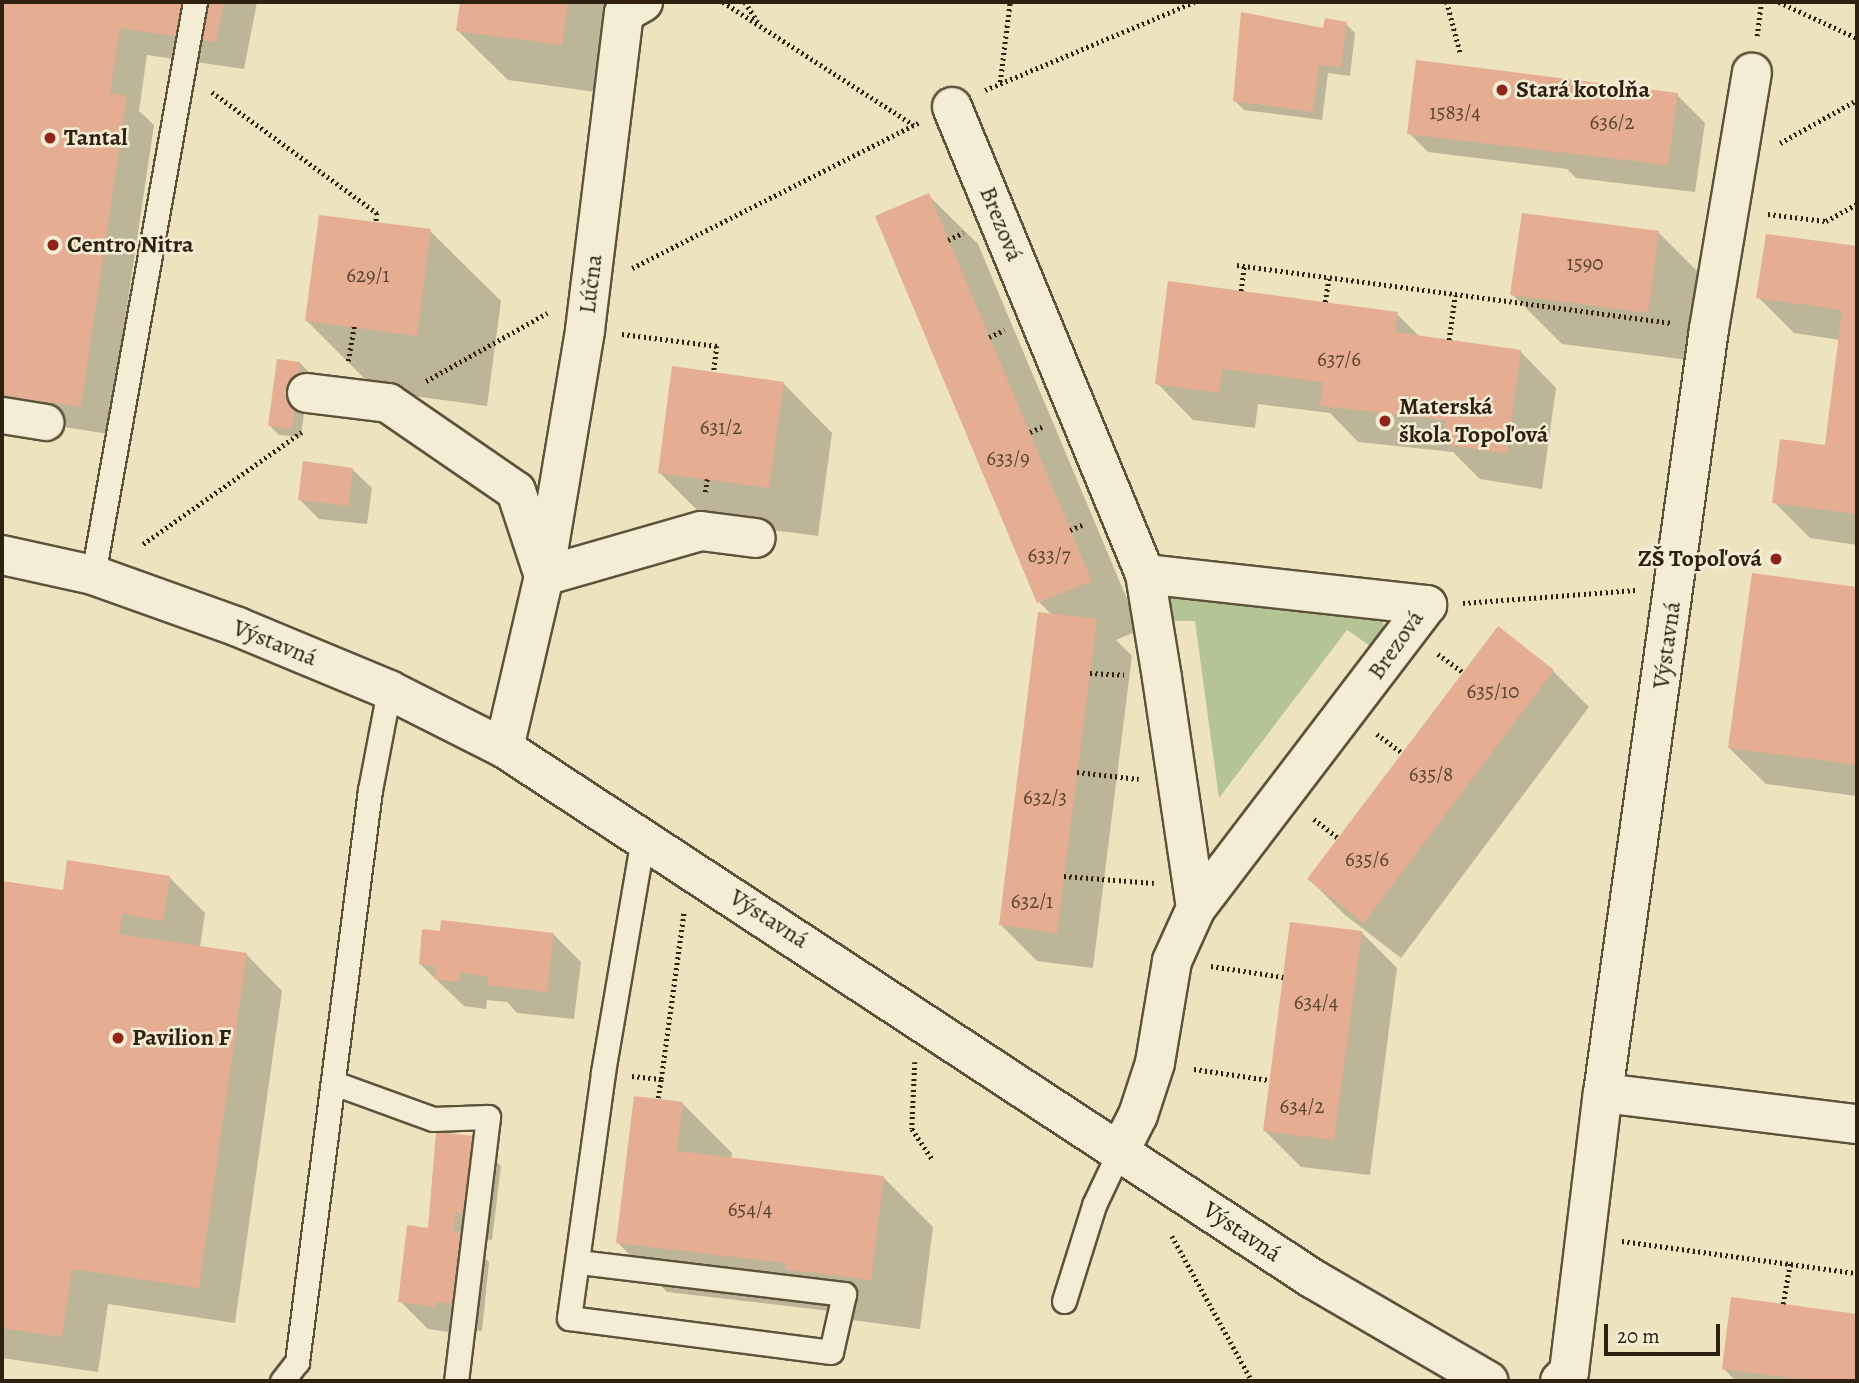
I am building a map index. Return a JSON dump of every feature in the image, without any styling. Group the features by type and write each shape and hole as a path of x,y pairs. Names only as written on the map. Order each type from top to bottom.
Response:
{"street":[{"name":"Lúčna","path":"504,748 544,576 586,330 624,13 643,2"},
{"name":"Výstavná","path":"1560,1381 1569,1373 1588,1236 1603,1093 1676,587 1709,329 1752,73"},
{"name":"Brezová","path":"952,107 1145,574 1194,897"},
{"path":"307,393 388,403 516,491 544,576 701,531 757,538"},
{"path":"2,415 45,422"},
{"name":"Výstavná","path":"2,555 93,575 238,627 389,690 504,748 1313,1279 1488,1381"},
{"name":"Brezová","path":"1145,574 1427,605"},
{"name":"Brezová","path":"1120,1150 1139,1115 1155,1063 1172,961 1194,897 1427,605"},
{"path":"1603,1093 1857,1124"}],"lane":[{"path":"93,575 195,2"},
{"path":"282,1381 297,1362 370,790 389,690"},
{"path":"579,1262 845,1294 831,1352 569,1318 579,1262 603,1072 643,838"},
{"path":"334,1083 433,1119 488,1117 456,1381"},
{"path":"1064,1301 1094,1205 1120,1150"}],"path":[{"path":"388,403 591,288 914,125 723,2"},
{"path":"746,2 762,28"},
{"path":"1000,82 1010,2"},
{"path":"952,107 1000,82 1194,2"},
{"path":"1447,2 1460,52"},
{"path":"1779,2 1857,38"},
{"path":"212,92 377,213 376,222"},
{"path":"1737,167 1857,100"},
{"path":"1730,210 1826,221 1857,204"},
{"path":"1237,265 1709,329"},
{"path":"1241,291 1244,266"},
{"path":"1325,302 1329,278"},
{"path":"1449,340 1455,295"},
{"path":"586,330 717,346 714,372"},
{"path":"143,544 351,398"},
{"path":"1427,605 1676,587"},
{"path":"1077,772 1178,783"},
{"path":"1064,876 1194,897"},
{"path":"658,1098 686,901"},
{"path":"1172,961 1283,976"},
{"path":"916,1052 912,1129 933,1160"},
{"path":"1155,1063 1269,1080"},
{"path":"603,1072 661,1079"},
{"path":"1165,1223 1252,1381"},
{"path":"1588,1236 1857,1273"},
{"path":"1783,1304 1790,1264"}],"green space":[{"path":"1178,592 1361,610 1382,621 1388,636 1382,654 1347,630 1219,798 1195,621 1153,621 1161,602"}],"building":[{"name":"Centro Nitra","path":"2,2 224,2 216,42 120,28 110,93 127,96 81,407 2,395"},
{"path":"460,2 568,2 562,45 456,31"},
{"path":"1241,12 1323,28 1325,18 1347,22 1341,67 1319,65 1313,112 1233,101"},
{"path":"1416,60 1678,93 1668,165 1407,134"},
{"path":"929,193 1092,581 1037,603 875,216"},
{"path":"1522,213 1659,231 1648,313 1510,295"},
{"path":"319,215 431,229 417,336 305,321"},
{"path":"1766,234 1857,246 1857,514 1772,503 1780,439 1825,445 1842,310 1756,298"},
{"path":"1168,281 1398,312 1395,332 1521,350 1507,454 1442,444 1446,420 1320,406 1323,382 1222,369 1219,393 1155,384"},
{"path":"277,359 300,362 292,429 268,426"},
{"path":"672,366 784,382 769,488 658,473"},
{"path":"303,461 353,468 349,506 298,500"},
{"path":"1752,573 1857,587 1857,765 1728,748"},
{"path":"1038,612 1097,619 1057,933 999,925"},
{"path":"1498,626 1554,670 1364,923 1307,879"},
{"name":"Pavilion F","path":"67,860 170,876 163,921 122,914 119,934 247,953 199,1288 72,1269 62,1337 2,1328 2,881 63,890"},
{"path":"441,920 554,933 547,992 487,985 488,976 460,973 459,982 434,979 436,967 419,964 422,929 440,931"},
{"path":"1290,922 1362,931 1334,1140 1263,1131"},
{"path":"634,1096 683,1102 677,1151 884,1176 871,1280 785,1269 786,1263 616,1243"},
{"path":"436,1132 474,1136 465,1213 456,1212 453,1231 462,1232 454,1304 436,1302 435,1307 398,1302 407,1225 428,1228"},
{"path":"1731,1297 1857,1314 1857,1381 1814,1381 1722,1369"}],"place":[{"name":"Stará kotolňa","path":"1502,90"},
{"name":"Tantal","path":"50,138"},
{"name":"Centro Nitra","path":"53,245"},
{"name":"Materská škola Topoľová","path":"1385,421"},
{"name":"ZŠ Topoľová","path":"1776,559"},
{"name":"Pavilion F","path":"118,1038"}]}
